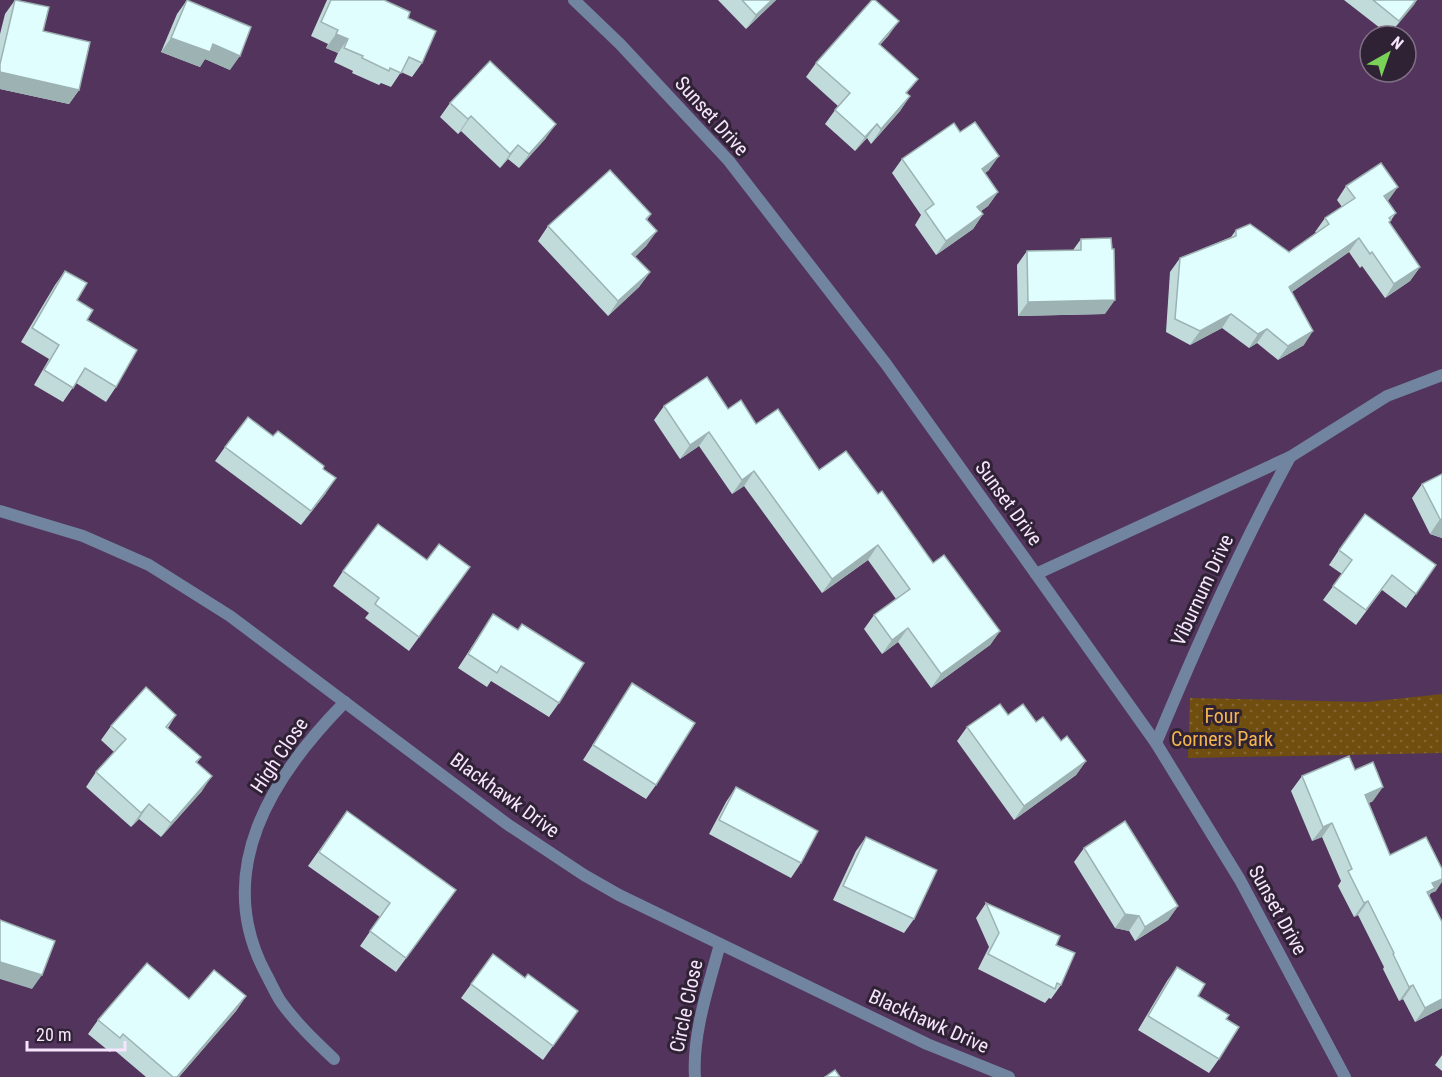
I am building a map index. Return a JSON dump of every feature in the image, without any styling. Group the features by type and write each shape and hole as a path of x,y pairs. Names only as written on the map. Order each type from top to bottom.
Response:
{"street":[{"name":"Sunset Drive","path":"574,0 620,44 729,161 886,364 1156,743 1240,880 1345,1077"},
{"name":"Viburnum Drive","path":"1036,574 1290,457 1387,396 1442,375"},
{"name":"Viburnum Drive","path":"1156,743 1204,628 1261,509 1290,457"},
{"name":"Blackhawk Drive","path":"0,511 83,536 149,565 230,616 507,824 584,875 619,895 927,1044 1009,1077"},
{"name":"High Close","path":"334,1059 280,1001 254,951 244,910 244,887 258,824 276,788 324,723 345,702"},
{"name":"Circle Close","path":"694,1077 694,1061 705,1002 720,944"}],"green space":[{"name":"Four Corners Park","path":"1442,694 1442,753 1188,758 1190,698 1367,702"}],"building":[{"path":"15,0 49,7 43,31 90,42 79,90 0,72"},
{"path":"187,0 251,27 240,56 213,44 210,52 171,38"},
{"path":"331,0 384,0 410,12 408,18 436,31 422,63 409,57 401,73 390,68 389,71 344,48 348,39 336,34 338,30 321,22"},
{"path":"742,0 772,0 756,15"},
{"path":"872,0 875,0 899,21 879,44 918,79 906,93 910,96 881,129 877,124 865,137 835,110 850,93 816,63"},
{"path":"1373,0 1416,0 1399,21"},
{"path":"490,61 556,124 529,154 518,145 510,154 471,116 468,119 450,103"},
{"path":"975,122 999,156 982,169 998,192 977,207 983,214 946,241 925,211 934,204 902,159 954,123 960,132"},
{"path":"1381,163 1398,187 1384,196 1396,213 1389,218 1391,220 1389,222 1420,267 1394,284 1372,252 1370,254 1359,238 1289,287 1313,331 1288,346 1267,329 1258,334 1231,314 1200,331 1175,319 1180,258 1236,236 1236,230 1250,224 1289,252 1329,224 1325,218 1355,198 1346,186"},
{"path":"610,170 651,214 646,219 657,231 632,254 650,272 618,301 548,226"},
{"path":"1111,238 1112,249 1114,249 1115,300 1028,302 1027,251 1081,250 1081,239"},
{"path":"65,271 87,283 77,300 93,310 87,320 137,350 116,387 85,368 73,388 44,370 59,345 32,328"},
{"path":"707,377 728,409 741,400 756,424 778,409 819,470 846,451 878,494 882,491 933,563 944,555 1000,631 941,674 908,628 892,640 874,615 910,589 878,545 832,579 754,471 742,480 709,432 690,445 664,406"},
{"path":"248,417 273,436 278,431 336,478 311,511 225,447"},
{"path":"1442,474 1442,520 1422,484"},
{"path":"1365,514 1436,565 1416,594 1392,575 1366,610 1333,586 1352,560 1339,550"},
{"path":"378,524 427,560 439,544 470,567 419,637 375,604 379,598 343,571"},
{"path":"493,614 518,630 522,624 584,663 559,703 501,666 497,673 468,654"},
{"path":"632,683 695,723 656,785 593,745"},
{"path":"146,687 176,715 166,727 201,757 196,762 212,776 171,823 149,804 141,813 96,772 126,739 111,726"},
{"path":"1000,704 1008,715 1023,704 1036,722 1043,717 1061,741 1067,736 1086,761 1024,806 967,727"},
{"path":"1349,756 1355,770 1373,762 1383,787 1365,795 1390,855 1426,837 1442,869 1442,879 1432,883 1435,888 1427,892 1442,922 1442,999 1425,1008 1413,985 1409,987 1368,901 1364,903 1348,871 1352,869 1332,823 1323,827 1302,776"},
{"path":"736,787 818,831 801,863 719,820"},
{"path":"347,811 456,890 406,958 370,931 390,903 319,852"},
{"path":"1125,821 1178,906 1145,927 1139,916 1125,914 1084,848"},
{"path":"866,837 937,870 914,919 843,886"},
{"path":"986,903 1060,936 1056,945 1075,953 1061,985 1057,983 1055,989 988,954 999,933"},
{"path":"0,920 55,941 42,975 0,962"},
{"path":"493,954 525,978 528,974 578,1011 553,1046 471,984"},
{"path":"147,963 189,999 214,970 246,996 177,1077 173,1077 123,1034 120,1038 98,1020"},
{"path":"1177,967 1205,984 1198,996 1229,1015 1226,1019 1239,1027 1219,1059 1148,1016"},
{"path":"835,1070 840,1077 825,1077"}]}
